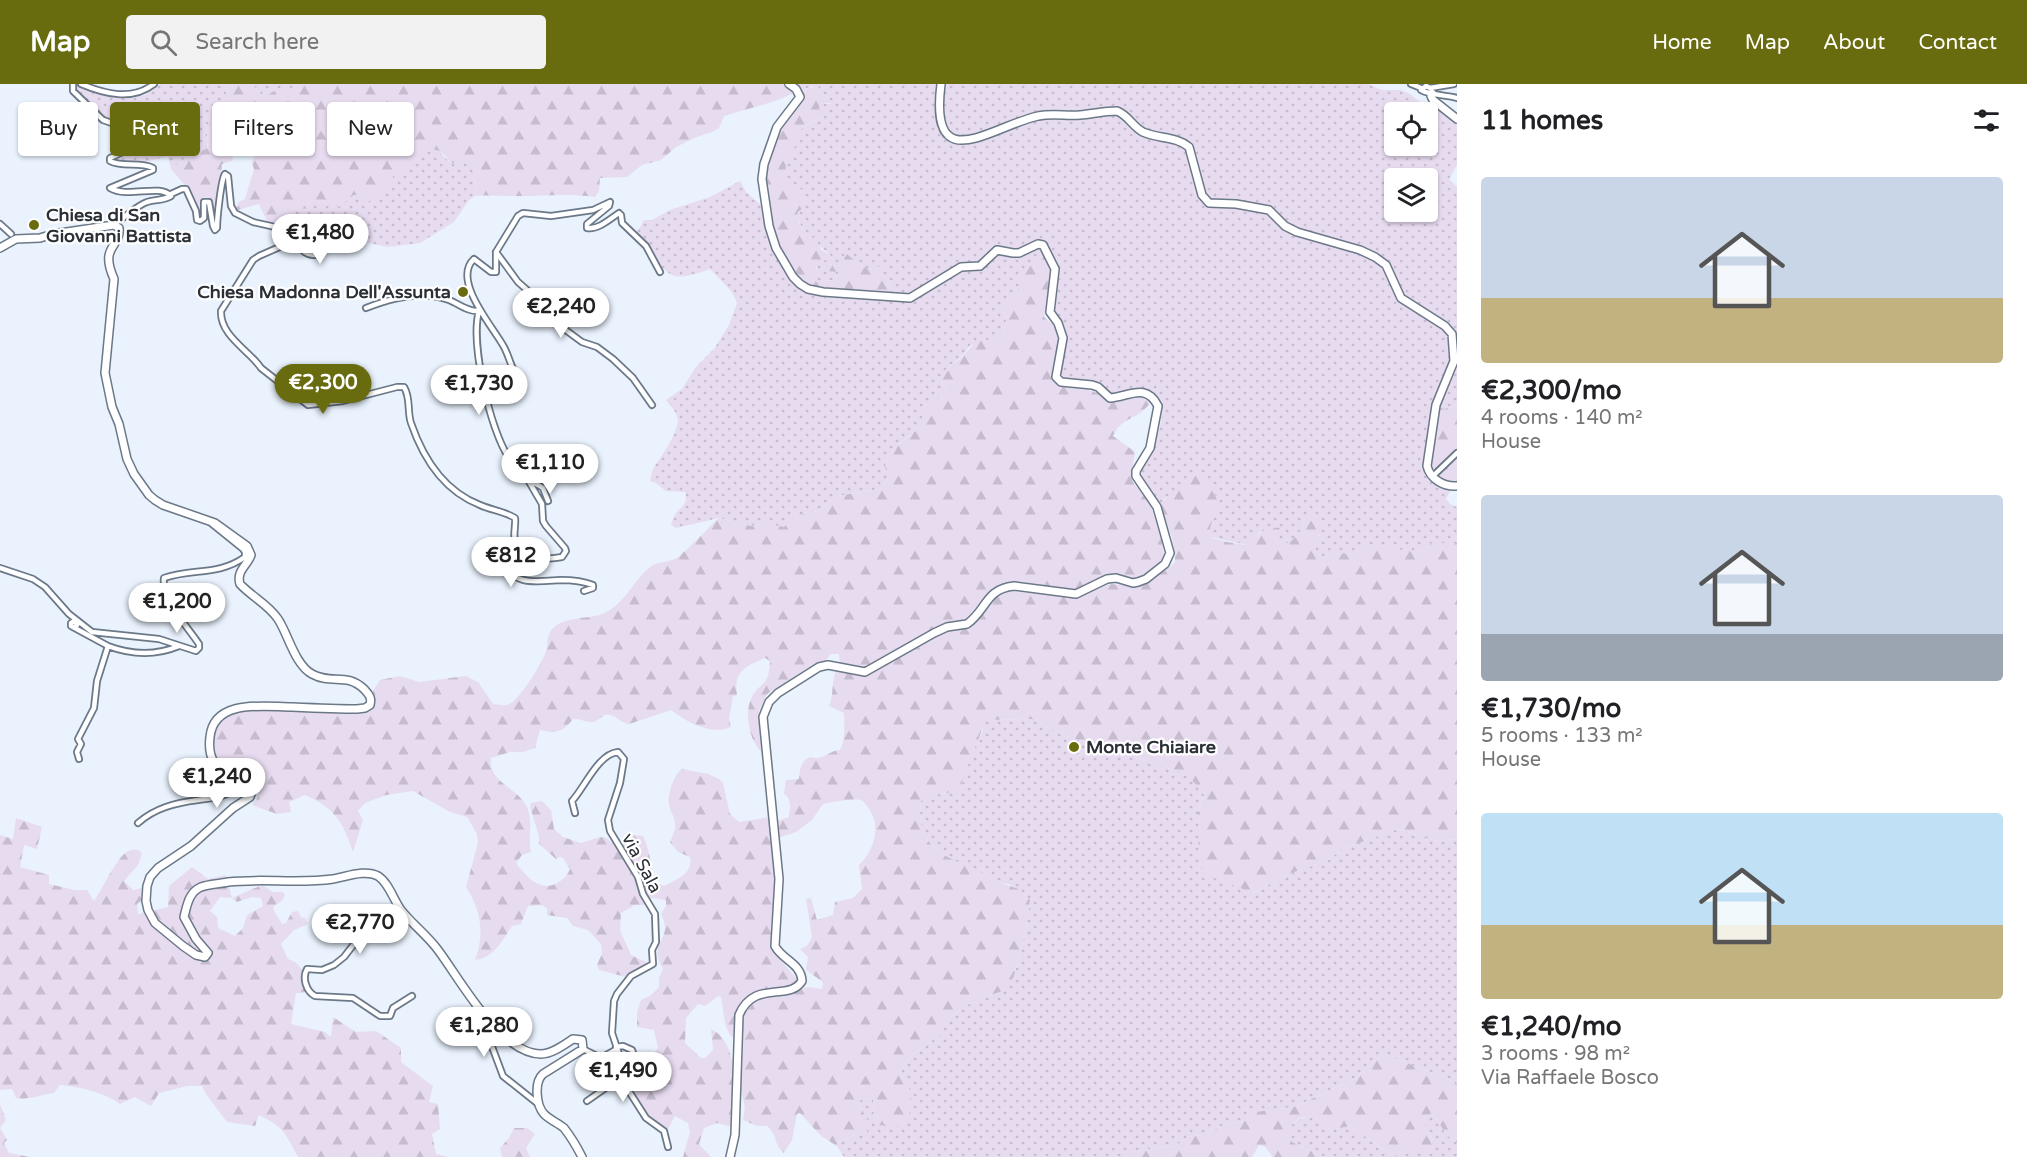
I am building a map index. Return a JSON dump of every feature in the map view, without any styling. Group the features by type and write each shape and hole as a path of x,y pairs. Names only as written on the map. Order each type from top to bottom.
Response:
{"street":[{"path":"73,84 73,91 103,120 126,128 156,132 155,136 110,158 110,161 116,164 146,165 153,170 110,188 130,193 155,190 171,194"},
{"path":"81,84 104,93 119,95 135,94 154,84"},
{"path":"730,1157 735,1135 739,1015 748,1000 763,993 793,990 802,981 796,966 777,951 775,946 779,879 763,717 769,702 797,680 819,667 828,665 866,672 947,627 967,624 993,593 1004,587 1014,586 1076,594 1085,592 1107,579 1116,578 1133,583 1138,582 1146,579 1166,564 1170,553 1157,507 1136,476 1136,471 1150,448 1159,411 1158,406 1150,396 1141,393 1134,392 1110,398 1098,387 1061,382 1056,377 1063,338 1058,323 1050,312 1055,269 1043,245 1038,244 1024,251 1013,253 999,249 980,266 961,267 910,298 823,292 808,289 793,277 776,248 769,226 762,179 764,164 777,127 800,97 789,84"},
{"path":"941,84 939,118 945,132 958,140 977,139 1040,115 1061,113 1076,115 1117,111 1144,133 1177,141 1190,147 1202,195 1209,203 1236,204 1269,210 1285,226 1297,232 1360,250 1383,262 1401,298 1452,334 1454,361 1436,405 1427,465 1432,476 1445,485 1457,486"},
{"path":"1412,84 1430,88 1454,84"},
{"path":"1423,86 1423,92 1457,98"},
{"path":"1433,93 1431,96 1433,100 1457,119"},
{"path":"0,248 13,237 40,238 114,225 149,201 161,201 182,189 186,189 196,211 197,220 204,218 204,202 208,202 215,230 220,206 221,181 225,174 228,176 231,206 235,213 253,222 290,231 304,252 315,255 315,250 300,228"},
{"path":"520,381 491,325 479,311 469,287 468,277 471,260 475,260 491,272 496,272 494,258 496,252 515,219 521,214 551,216 593,210 609,201 611,204 587,224 586,228 593,229 619,213 621,223 646,246 660,272"},
{"path":"0,224 13,237"},
{"path":"114,225 120,230 108,254 114,279 105,373 127,459 141,484 155,500 212,522 251,550 250,558 239,573 240,584 271,609 286,631 300,663 306,670 312,675 327,680 352,680 370,695 371,700 370,705 362,709 258,705 235,708 225,712 212,726 209,764 233,783 234,790 218,798 189,801 159,808 138,823"},
{"path":"293,235 291,242 253,260 226,301 221,315 232,338 275,380 308,405 343,401 404,387 410,422 433,469 445,483 464,497 515,518 514,539 517,546 530,556 554,559 562,557 566,551 552,535 544,519 542,504 528,480 515,467 502,447 490,414 478,350 479,311"},
{"path":"496,252 518,282 535,297 552,320 582,342 597,347 613,359 633,378 652,405"},
{"path":"366,308 392,298 428,297 448,300 472,311 479,311"},
{"path":"1432,476 1457,453"},
{"path":"528,480 543,488 548,501"},
{"path":"0,568 33,579 45,587 69,614 92,632 159,639 196,651 200,646 166,596 163,586 164,578 221,570 244,557 246,552 212,522"},
{"path":"530,556 529,560 521,566 510,559 512,574 516,578 536,583 562,580 593,585 593,588 584,591"},
{"path":"87,628 83,629 74,621 71,623 71,626 84,634 126,653 157,653 179,646"},
{"path":"79,759 77,752 81,744 78,739 94,708 97,681 108,646"},
{"name":"via Sala","path":"574,813 572,801 586,781 604,758 618,752 624,759 620,783 608,820 610,831 639,876 643,894 655,914 656,942 652,950 654,964 631,976 617,994 612,1023 612,1033 617,1048"},
{"path":"211,759 216,766 250,784 252,793 191,846 158,867 150,877 147,893 148,910 164,933 196,955 205,957 208,953 206,949 196,939 184,917 190,896 202,886 245,880 313,880 365,873 374,875 386,884 404,914 437,948 495,1029 516,1045 536,1053 548,1053 573,1039 582,1040 583,1049"},
{"path":"404,914 365,930 344,957 334,965 322,970 306,969 304,974 309,991 315,996 353,998 380,1016 390,1016 393,1008 412,996"},
{"path":"488,1020 491,1044 503,1076 537,1103"},
{"path":"583,1049 601,1058 623,1046 632,1050 634,1055 624,1064 625,1085 646,1118 664,1131 668,1147"},
{"path":"587,1101 618,1073 620,1057 617,1048"},
{"path":"582,1157 562,1126 545,1115 540,1108 537,1084 543,1074 583,1049"}],"green space":[{"path":"160,84 229,84 223,102 212,102 212,125 207,135 207,147 200,151 200,102 110,102 110,120 98,113 98,102 87,102 76,89 77,86 109,95 131,98 151,92"},
{"path":"229,84 252,84 263,96 280,88 292,88 298,84 784,84 794,93 724,116 719,128 676,147 661,160 642,165 627,177 600,178 599,191 595,197 475,196 476,169 472,163 451,163 442,153 430,150 406,166 402,172 393,176 389,189 368,202 365,202 359,195 353,195 339,207 326,206 312,200 308,209 294,207 289,214 298,230 267,221 259,204 238,210 235,208 245,199 254,169 252,163 254,156 315,156 315,102 223,102"},
{"path":"252,84 298,84 292,88 280,88 266,97"},
{"path":"794,84 938,84 935,114 939,128 950,139 959,142 970,143 981,140 1037,119 1084,118 1116,114 1142,135 1187,149 1199,196 1208,206 1261,211 1271,215 1295,235 1353,251 1374,260 1385,270 1394,294 1400,302 1449,335 1450,361 1433,404 1424,466 1434,481 1451,489 1446,499 1457,507 1457,543 1432,543 1416,554 1371,545 1353,554 1340,553 1321,557 1316,553 1315,548 1320,535 1305,519 1297,536 1286,544 1281,546 1276,542 1274,536 1261,531 1248,545 1210,537 1210,524 1216,512 1170,495 1160,506 1142,481 1139,472 1152,450 1159,430 1162,412 1160,402 1152,394 1139,389 1111,395 1093,383 1063,380 1059,376 1065,342 1059,319 1053,311 1058,268 1045,243 1038,240 1018,250 995,247 981,262 960,264 909,295 887,295 892,280 884,284 873,270 861,266 847,254 844,265 828,264 839,272 833,280 817,282 814,280 817,265 831,256 811,237 798,220 800,210 806,202 805,197 802,190 790,187 785,175 785,166 802,127 824,117 819,110 820,104 830,104 829,98 813,86 801,91"},
{"path":"943,84 1369,84 1382,90 1401,90 1420,102 1384,102 1384,156 1438,156 1438,107 1457,125 1457,165 1449,179 1457,187 1457,405 1444,409 1438,406 1453,369 1455,333 1402,296 1388,264 1298,230 1286,224 1274,211 1210,201 1204,194 1191,146 1145,130 1124,111 1049,112 976,136 958,138 947,130 940,107"},
{"path":"819,85 818,92 829,98 831,103 820,104 819,110 824,117 803,126 786,163 785,175 791,181 791,187 800,188 805,193 806,205 798,212 801,227 815,239 822,250 831,256 817,266 816,269 822,275 814,280 817,282 833,280 839,272 826,271 824,268 828,264 844,265 845,262 841,257 847,254 861,266 873,270 879,266 884,270 880,279 887,284 895,279 896,288 887,295 834,291 806,284 788,265 775,235 766,188 769,158 780,128 801,101 801,91"},
{"path":"212,121 212,156 233,156 232,161 222,164 218,210 215,214 209,198 204,197 201,217 188,189 171,169 185,156 200,156 200,151 208,147 207,128"},
{"path":"431,149 437,150 451,163 472,163 476,169 475,196 469,200 454,222 420,243 388,247 363,242 347,251 318,253 316,246 298,230 289,214 294,207 312,200 333,204 352,195 359,195 364,199 419,155"},
{"path":"121,156 168,156 146,162 116,162 117,158"},
{"path":"168,156 185,156 184,159 171,169"},
{"path":"740,181 746,192 761,205 777,257 789,278 799,289 809,294 907,301 920,297 960,271 981,270 998,254 1013,255 1037,246 1044,250 1045,257 1040,257 1020,287 1007,301 1004,308 1006,321 1003,335 992,341 970,345 960,358 944,371 941,379 946,389 944,394 921,410 924,424 892,452 888,459 888,478 880,489 838,496 818,511 798,515 784,528 764,523 751,526 719,518 676,528 671,525 675,515 685,503 685,492 666,491 650,481 654,467 670,442 678,421 674,410 666,400 682,389 696,367 714,349 729,325 737,303 732,292 710,269 681,277 672,275 652,263 644,246 621,225 625,223 635,232 644,220 652,220 670,210 710,197"},
{"path":"1040,257 1045,257 1051,272 1044,317 1057,328 1059,334 1052,378 1062,386 1092,391 1111,400 1141,398 1150,403 1140,413 1125,421 1113,436 1135,452 1131,477 1150,504 1162,540 1164,557 1150,573 1137,580 1107,575 1077,589 1066,590 1023,582 1010,582 991,590 964,621 936,628 864,669 840,664 839,654 831,654 826,660 812,665 767,694 759,711 763,753 758,749 752,736 748,712 754,693 768,676 770,661 765,658 746,667 739,675 737,695 733,696 729,719 731,727 707,729 684,719 671,710 629,724 608,714 593,722 573,719 559,731 540,730 535,748 491,758 491,766 497,778 520,797 529,814 531,852 522,855 516,863 528,877 545,886 561,881 570,869 563,858 556,859 539,844 531,803 542,801 551,810 554,829 563,837 581,843 600,837 611,842 623,843 634,835 643,836 649,852 654,881 664,886 687,872 690,863 690,857 678,852 670,842 675,824 669,805 669,796 674,780 682,769 708,774 719,779 723,783 730,814 739,822 770,817 777,886 771,934 772,944 778,957 796,978 796,984 759,992 744,1001 739,1009 734,1037 727,1028 721,997 718,996 705,1006 698,1004 686,1018 685,1043 701,1058 705,1058 713,1050 711,1029 721,1036 728,1046 734,1072 734,1101 733,1127 717,1123 704,1128 699,1144 711,1157 683,1157 690,1132 688,1123 675,1116 667,1131 651,1123 632,1095 654,1068 654,1053 658,1048 654,1030 637,1027 637,1012 641,1000 650,996 659,987 659,978 663,969 657,952 665,930 661,914 666,906 666,900 651,898 644,905 635,905 621,913 620,930 631,955 646,962 643,967 626,977 599,970 597,965 602,953 601,944 588,930 573,926 567,918 547,915 547,908 542,905 528,906 521,924 512,926 501,943 487,956 475,960 480,941 480,922 475,904 466,887 478,843 477,834 467,817 450,812 413,791 386,795 365,803 358,811 363,820 353,852 346,832 331,811 305,795 289,802 291,812 277,814 252,805 258,796 259,788 250,778 216,761 212,750 214,732 224,718 236,712 252,709 290,708 361,714 367,712 375,703 373,691 380,680 400,676 419,682 466,676 478,682 493,704 512,703 535,672 546,651 548,637 557,625 572,619 605,613 612,609 650,567 679,556 719,518 751,526 764,523 784,527 798,515 818,511 838,496 880,489 888,478 885,466 888,453 924,424 921,410 944,394 946,389 940,378 942,374 980,338 992,341 1003,335 1006,321 1004,308 1007,301 1020,287 1020,274"},
{"path":"1457,405 1457,483 1440,478 1430,465 1438,406 1444,409"},
{"path":"1201,472 1216,496 1217,507 1210,527 1210,537 1219,540 1248,545 1265,530 1280,528 1275,536 1276,542 1281,545 1297,536 1305,519 1317,517 1321,526 1316,543 1316,553 1321,557 1340,553 1353,554 1371,545 1416,554 1432,543 1457,543 1457,839 1437,841 1398,829 1342,849 1327,861 1291,873 1253,893 1207,875 1199,862 1198,812 1205,793 1184,773 1069,737 1031,719 986,720 958,791 935,795 921,801 920,816 926,838 941,853 1019,890 1030,900 1026,929 1014,976 1008,986 1000,992 975,1000 949,1018 940,1035 913,1054 905,1063 900,1075 908,1083 911,1109 907,1120 902,1125 877,1125 874,1119 873,1098 860,1100 861,1108 867,1119 867,1135 855,1134 838,1141 837,1146 821,1136 800,1113 797,1114 792,1140 784,1153 778,1147 767,1126 757,1126 743,1120 745,1107 739,1064 743,1016 752,1004 766,997 808,987 822,989 823,982 806,970 808,957 800,949 807,946 812,937 806,899 811,898 817,920 833,915 835,902 853,898 862,889 859,865 869,852 875,837 872,813 863,801 854,800 823,804 812,820 796,832 778,838 777,821 789,817 789,801 784,793 786,780 799,779 801,766 810,757 822,757 840,750 842,745 844,713 829,706 836,671 870,675 938,634 968,626 998,594 1007,591 1074,597 1110,584 1138,586 1168,569 1175,562 1172,537 1160,506 1179,486"},
{"path":"1031,719 1069,737 1184,773 1205,792 1198,812 1253,893 1291,873 1327,861 1342,849 1398,829 1437,841 1457,839 1457,1084 1383,1054 1354,1079 1293,1107 1257,1112 1247,1120 1221,1126 1205,1135 1192,1136 1174,1146 1134,1151 1126,1157 844,1157 837,1146 838,1141 855,1134 864,1136 867,1119 861,1108 860,1100 873,1098 874,1119 882,1124 896,1126 908,1083 900,1075 905,1063 913,1054 940,1035 949,1018 975,1000 1000,992 1014,976 1026,929 1030,900 1014,886 998,882 940,852 926,837 920,815 921,801 932,794 945,794 982,733 985,720"},
{"path":"16,818 42,827 37,849 24,845 20,867 49,875 49,884 75,890 87,890 94,901 124,854 130,850 139,850 142,854 138,865 124,881 133,890 142,888 141,901 137,904 138,914 168,907 169,886 192,867 208,879 226,875 232,898 262,885 273,892 283,892 285,895 282,901 273,909 282,924 286,923 292,912 298,911 308,924 294,930 281,944 288,959 302,969 302,984 306,992 296,993 291,1024 325,1032 331,1037 333,1017 356,1032 376,1031 401,1048 401,1062 433,1086 429,1102 438,1104 440,1129 432,1134 436,1154 449,1157 298,1157 283,1132 274,1123 259,1115 255,1126 227,1122 202,1086 187,1086 159,1093 151,1106 135,1097 120,1104 92,1091 60,1085 54,1093 26,1098 16,1098 12,1089 0,1090 0,835 13,839","holes":["220,897 232,898 237,902 252,897 261,898 263,906 247,915 243,928 235,936 218,928 217,917 210,911"]},
{"path":"1383,1054 1457,1084 1457,1143 1447,1135 1432,1113 1423,1118 1433,1141 1430,1152 1405,1149 1394,1156 1350,1126 1330,1130 1314,1119 1303,1117 1293,1123 1289,1130 1292,1142 1324,1157 1273,1157 1265,1147 1259,1145 1252,1157 1126,1157 1134,1151 1174,1146 1192,1136 1205,1135 1221,1126 1247,1120 1256,1112 1293,1107 1354,1079"},
{"path":"0,1104 6,1120 0,1128"},
{"path":"1432,1113 1447,1135 1457,1143 1457,1157 1324,1157 1292,1142 1288,1130 1300,1119 1316,1117 1330,1130 1350,1126 1394,1156 1405,1149 1433,1140 1422,1118"},
{"path":"0,1128 7,1140 4,1143 9,1153 30,1157 0,1157"},
{"path":"514,1128 527,1128 535,1134 526,1148 530,1157 502,1157 500,1148"}],"place":[{"name":"Chiesa di San Giovanni Battista","path":"34,225"},
{"name":"Chiesa Madonna Dell'Assunta","path":"463,292"},
{"name":"Monte Chiaiare","path":"1074,747"}]}
